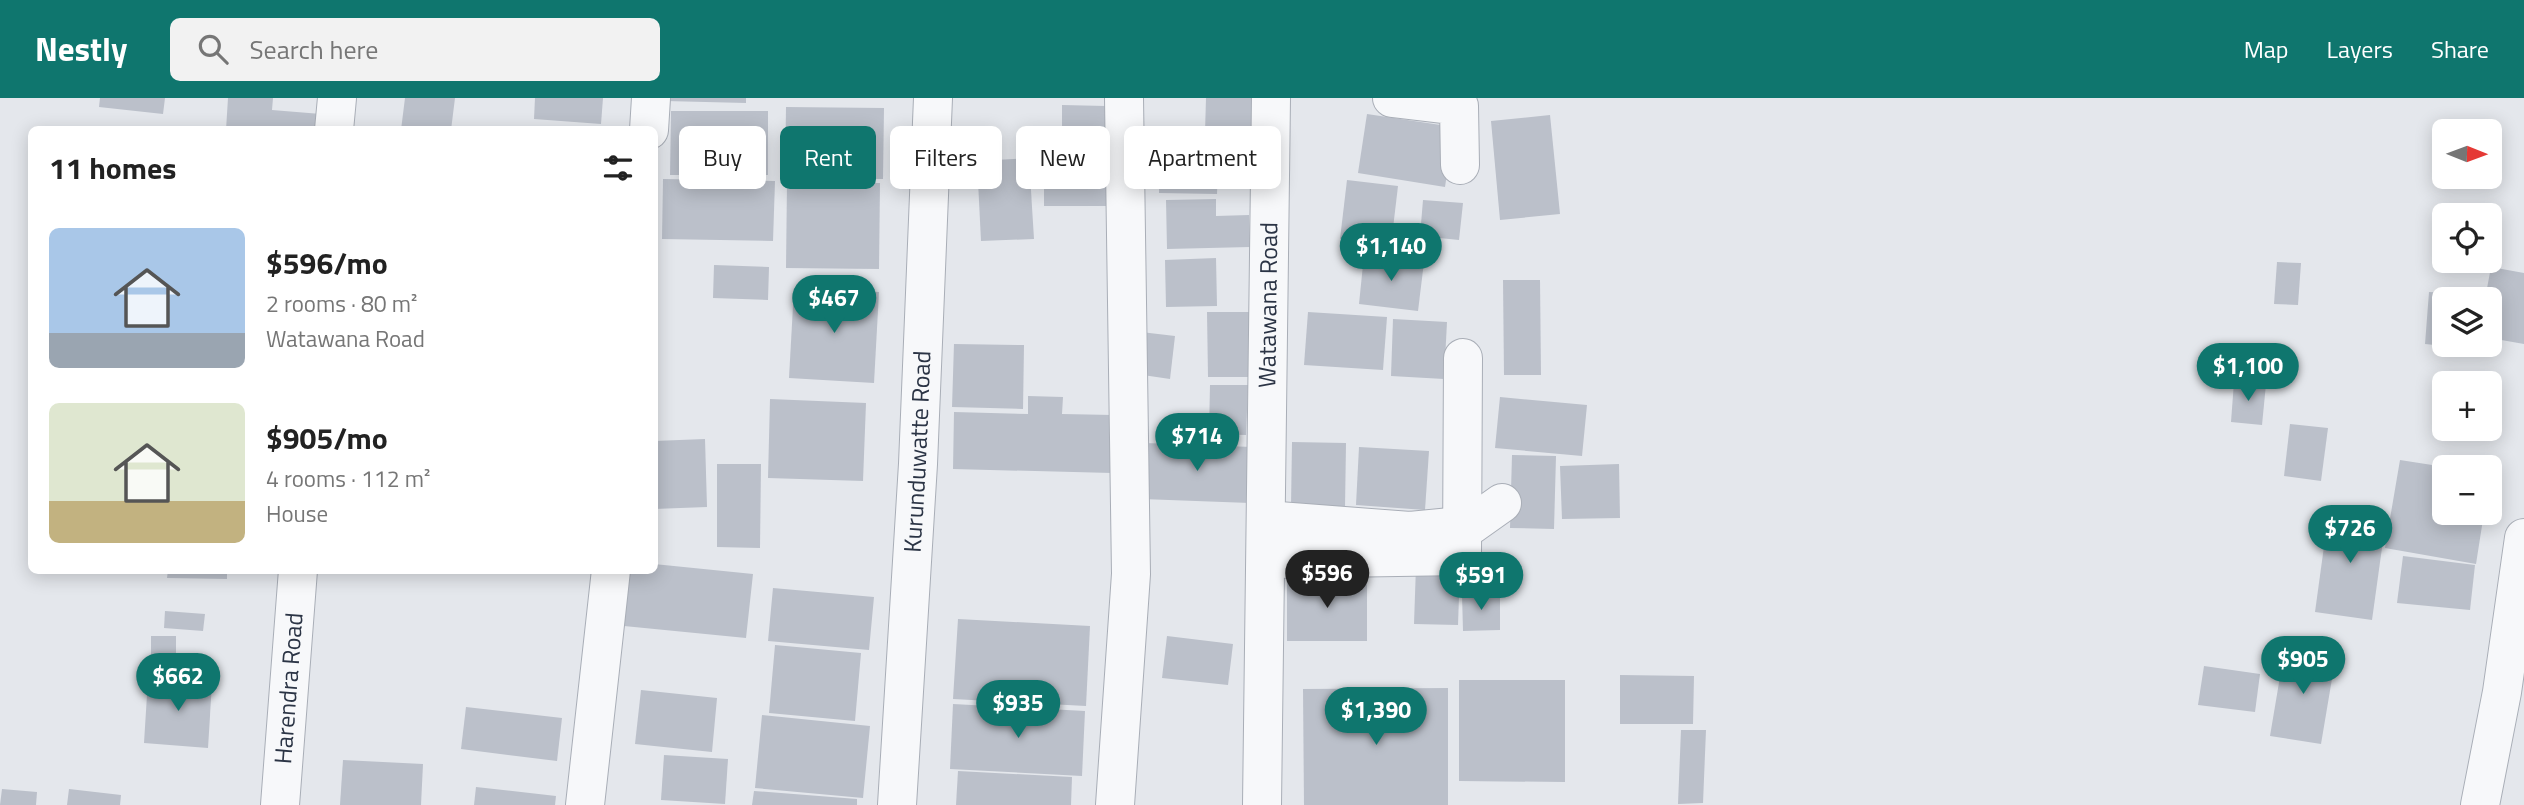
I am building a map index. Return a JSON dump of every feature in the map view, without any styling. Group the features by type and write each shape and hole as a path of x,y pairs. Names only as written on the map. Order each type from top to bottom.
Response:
{"street":[{"path":"334,126 337,98"},
{"path":"649,126 651,98"},
{"name":"Kurunduwatte Road","path":"897,805 918,464 933,98"},
{"path":"1115,805 1132,574 1124,98"},
{"name":"Watawana Road","path":"1262,805 1271,98"},
{"path":"1392,98 1459,106 1460,165"},
{"path":"1266,559 1462,556 1464,358"},
{"path":"1266,520 1410,531 1471,525 1502,503"},
{"path":"2480,805 2502,692 2524,538"},
{"name":"Harendra Road","path":"280,805 298,574"},
{"path":"585,805 611,574"}],"building":[{"path":"100,98 165,98 163,114 99,107"},
{"path":"228,98 273,98 272,110 321,114 320,126 226,126"},
{"path":"405,98 455,98 452,126 402,126"},
{"path":"535,98 603,98 601,124 534,119"},
{"path":"665,98 746,98 746,103 665,101"},
{"path":"1206,98 1257,98 1256,126 1205,126"},
{"path":"1062,105 1106,106 1106,126 1062,126"},
{"path":"786,107 884,108 883,179 876,179 876,126 786,126"},
{"path":"671,111 768,111 768,175 766,126 679,126 679,175 670,175"},
{"path":"1367,114 1454,127 1445,187 1358,173"},
{"path":"1550,115 1560,214 1500,220 1491,121"},
{"path":"1016,159 1016,189 1031,189 1034,239 981,241 978,189 1002,189 1002,160"},
{"path":"663,179 679,179 679,189 766,189 766,181 775,181 773,241 662,239"},
{"path":"1347,180 1398,186 1391,245 1340,239"},
{"path":"876,183 880,183 879,269 786,268 787,189 876,189"},
{"path":"1044,189 1106,189 1106,206 1044,206"},
{"path":"1159,189 1217,189 1217,194 1159,193"},
{"path":"1216,199 1216,216 1249,215 1250,247 1167,249 1166,200"},
{"path":"1423,200 1463,203 1459,240 1420,236"},
{"path":"1364,255 1424,262 1418,311 1359,304"},
{"path":"1216,258 1217,306 1166,307 1165,260"},
{"path":"2277,262 2301,263 2298,305 2274,304"},
{"path":"714,265 769,267 768,300 713,298"},
{"path":"2502,269 2524,273 2524,344 2502,340 2502,287 2487,287 2490,273 2502,273"},
{"path":"1503,280 1540,280 1541,375 1504,375"},
{"path":"794,288 879,292 874,383 789,378"},
{"path":"2429,292 2432,292 2432,345 2425,344"},
{"path":"1207,312 1251,312 1251,377 1208,377"},
{"path":"1308,312 1387,317 1383,370 1304,365"},
{"path":"1393,319 1447,322 1444,379 1391,376"},
{"path":"1141,332 1175,336 1170,379 1136,374"},
{"path":"954,344 1024,345 1023,409 952,407"},
{"path":"2234,382 2266,384 2262,425 2231,422"},
{"path":"1210,385 1248,385 1246,435 1209,434"},
{"path":"1028,396 1063,397 1062,414 1113,415 1112,473 953,469 954,412 1028,414"},
{"path":"1500,397 1587,405 1582,456 1495,448"},
{"path":"770,399 866,403 863,481 768,478"},
{"path":"2290,424 2328,428 2321,481 2284,476"},
{"path":"705,439 707,507 658,509 658,441"},
{"path":"1292,442 1346,443 1345,508 1291,507"},
{"path":"1145,443 1252,447 1250,503 1142,499"},
{"path":"1359,447 1429,451 1425,510 1356,505"},
{"path":"1512,455 1556,456 1554,529 1510,528"},
{"path":"2400,460 2432,465 2432,525 2482,525 2476,564 2385,548"},
{"path":"717,464 761,464 760,548 717,547"},
{"path":"1619,464 1620,518 1562,519 1560,466"},
{"path":"2329,510 2386,519 2372,620 2315,612"},
{"path":"2403,556 2475,565 2470,610 2397,603"},
{"path":"658,564 753,574 746,638 624,626 630,574 658,574"},
{"path":"1416,566 1460,568 1458,625 1414,624"},
{"path":"168,574 227,574 227,579 167,578"},
{"path":"1367,579 1367,641 1287,641 1287,580"},
{"path":"773,588 874,597 869,650 768,641"},
{"path":"1462,594 1500,594 1500,630 1463,631"},
{"path":"165,611 205,614 203,631 164,628"},
{"path":"958,619 1090,626 1086,706 953,699"},
{"path":"151,636 176,636 176,668 151,668"},
{"path":"1167,636 1233,644 1228,685 1162,678"},
{"path":"775,645 861,653 855,721 769,713"},
{"path":"2285,647 2336,655 2321,744 2270,736"},
{"path":"2204,666 2260,674 2255,712 2198,705"},
{"path":"1620,675 1694,676 1693,724 1620,724"},
{"path":"148,679 212,683 208,748 144,743"},
{"path":"1459,680 1565,680 1565,782 1459,781"},
{"path":"1448,688 1448,805 1304,805 1303,689"},
{"path":"641,690 717,698 712,752 635,744"},
{"path":"953,704 1085,711 1082,776 950,769"},
{"path":"466,707 562,718 557,761 461,749"},
{"path":"762,715 870,726 863,798 755,788"},
{"path":"1681,730 1706,730 1703,803 1678,804"},
{"path":"664,755 728,759 725,804 661,800"},
{"path":"343,760 423,764 421,805 340,805"},
{"path":"958,771 1072,777 1071,805 956,805"},
{"path":"476,787 556,796 555,805 474,805"},
{"path":"2,789 37,792 36,805 0,805"},
{"path":"69,789 121,795 120,805 67,805"},
{"path":"754,791 857,799 857,805 752,805"}]}
